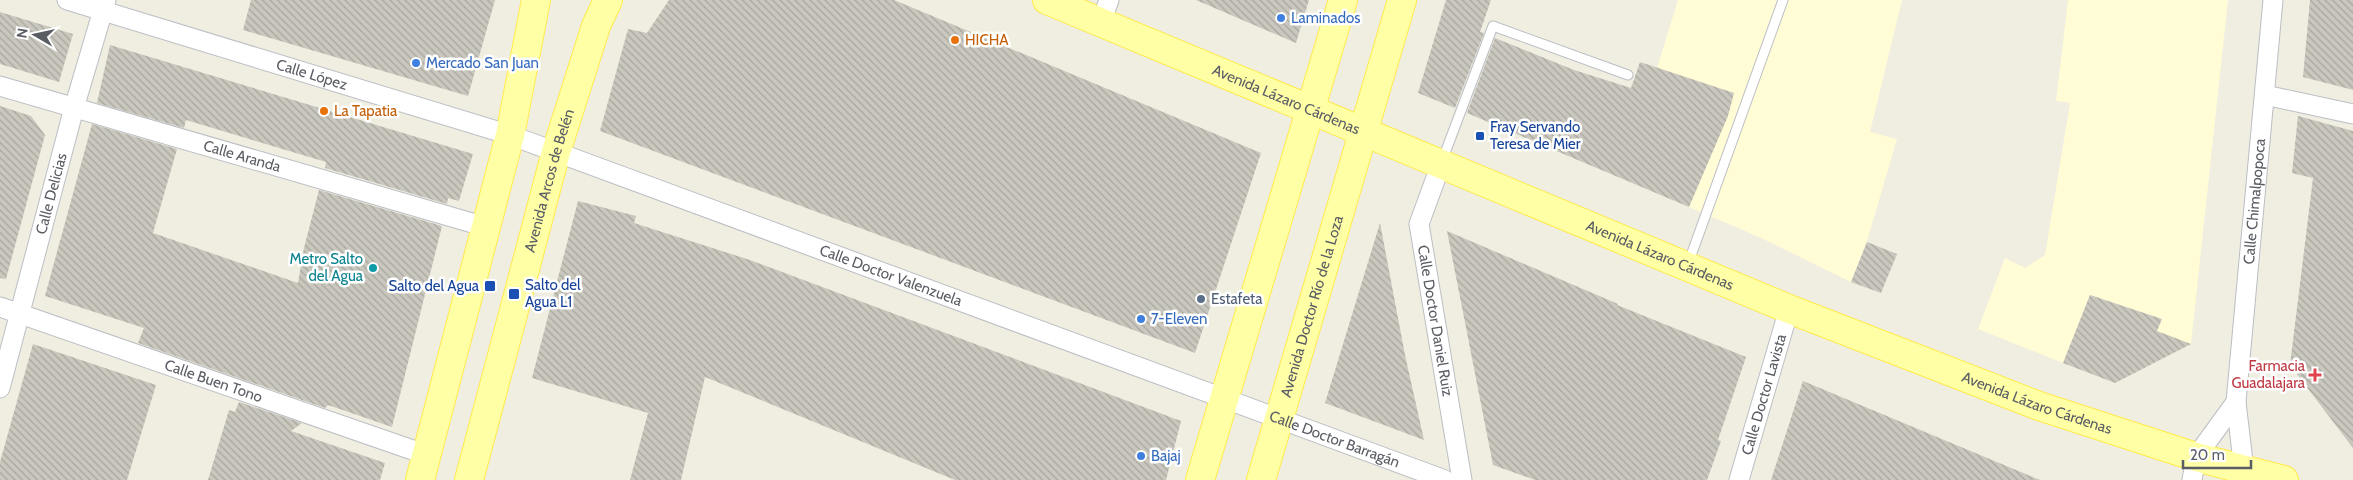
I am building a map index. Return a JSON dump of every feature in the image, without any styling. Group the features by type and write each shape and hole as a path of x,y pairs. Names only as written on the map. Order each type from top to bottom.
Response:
{"main road":[{"path":"423,468 510,136 536,0"},
{"name":"Avenida Arcos de Belén","path":"469,480 556,152 596,26 608,0"},
{"name":"Avenida Lázaro Cárdenas","path":"1047,0 1105,12 1310,110 1788,309 2039,406 2194,469 2284,480"},
{"path":"1200,480 1343,0"},
{"name":"Avenida Doctor Río de la Loza","path":"1261,480 1402,0"}],"street":[{"name":"Calle López","path":"67,0 104,5 556,152"},
{"name":"Calle Chimalpopoca","path":"2244,475 2236,402 2273,0"},
{"name":"Calle Delicias","path":"0,388 74,108 104,5"},
{"name":"Calle Aranda","path":"0,86 486,227"},
{"path":"2265,95 2353,114"},
{"name":"Calle Doctor Valenzuela","path":"556,152 1224,399"},
{"name":"Calle Doctor Daniel Ruiz","path":"1440,164 1419,224 1462,480"},
{"name":"Calle Buen Tono","path":"0,307 423,468"},
{"name":"Calle Doctor Lavista","path":"1739,480 1788,309"},
{"name":"Calle Doctor Barragán","path":"1224,399 1445,480"},
{"path":"2194,469 2236,402"}],"lane":[{"path":"1687,266 1783,0"},
{"path":"1440,164 1493,26 1628,75"}],"shaded area":[{"path":"1678,0 1902,0 1870,132 1897,139 1867,241 1851,282 1759,237 1689,207 1727,117 1657,68"},
{"path":"2068,0 2228,0 2191,344 2155,336 2161,319 2090,295 2063,363 1978,329 2005,258 2025,268 2045,255 2070,103 2056,101"}],"building":[{"name":"Mercado San Juan","path":"251,0 495,0 468,96 243,30"},
{"path":"669,0 894,0 1261,153 1195,353 600,131 628,29 647,33"},
{"path":"1196,0 1309,0 1296,43"},
{"path":"1446,0 1491,0 1480,32 1484,33 1455,108 1418,93"},
{"path":"2310,0 2353,0 2353,90 2303,77"},
{"path":"0,12 73,34 59,82 0,64"},
{"path":"1495,38 1574,70 1631,88 1640,62 1734,93 1728,116 1689,207 1467,113"},
{"path":"110,45 473,154 459,201 448,198 447,204 325,168 326,162 186,120 184,128 97,103"},
{"path":"0,106 31,116 45,135 6,279 0,278"},
{"path":"2298,116 2353,131 2353,448 2290,365 2313,178 2292,173"},
{"path":"92,124 177,149 153,233 298,283 304,248 319,190 442,226 392,427 328,405 325,408 138,343 144,328 45,296"},
{"path":"578,201 636,216 634,223 750,260 1181,421 1166,480 955,480 705,377 681,480 630,480 648,413 532,378"},
{"path":"1380,223 1405,355 1424,440 1325,403"},
{"path":"1447,231 1617,305 1746,357 1718,440 1721,441 1707,480 1535,480 1493,465"},
{"path":"1867,242 1897,254 1881,293 1851,282"},
{"path":"2090,295 2162,319 2157,331 2191,344 2115,383 2063,363"},
{"path":"33,344 156,385 127,480 0,480 0,462"},
{"path":"1803,381 2040,480 1771,480"},
{"path":"239,402 302,423 291,431 385,463 380,480 208,480 229,410 235,412"}],"place":[{"name":"Laminados","path":"1281,18"},
{"name":"HICHA","path":"955,40"},
{"name":"Mercado San Juan","path":"416,63"},
{"name":"La Tapatia","path":"324,111"},
{"name":"Fray Servando Teresa de Mier","path":"1480,136"},
{"name":"Metro Salto del Agua","path":"373,268"},
{"name":"Salto del Agua","path":"490,286"},
{"name":"Salto del Agua L1","path":"514,294"},
{"name":"Estafeta","path":"1201,299"},
{"name":"7-Eleven","path":"1141,319"},
{"name":"Farmacia Guadalajara","path":"2315,375"},
{"name":"Bajaj","path":"1141,456"}]}
